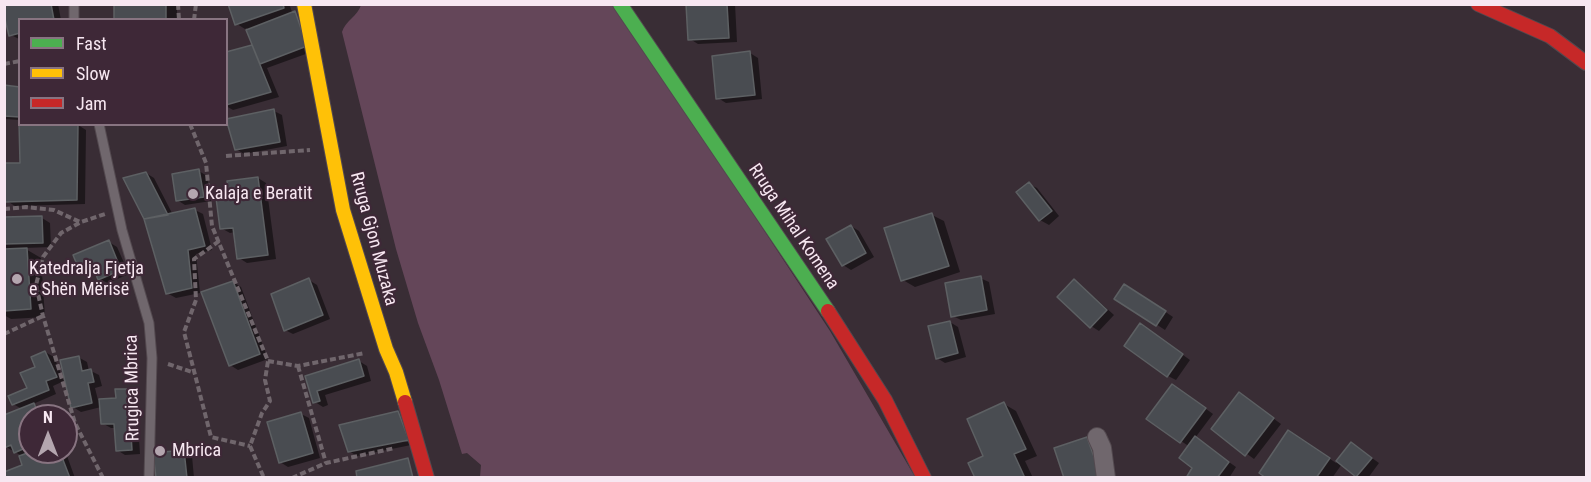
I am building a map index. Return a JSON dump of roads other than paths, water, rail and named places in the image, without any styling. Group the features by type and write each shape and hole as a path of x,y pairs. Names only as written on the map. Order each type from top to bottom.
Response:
{"street":[{"name":"Rruga Gjon Muzaka","path":"304,4 343,210 386,349 396,372 427,477"},
{"name":"Rruga Mihal Komena","path":"620,4 830,314 885,400 924,477"},
{"path":"1478,4 1550,36 1587,63"},
{"path":"1097,437 1102,448 1106,477"}],"lane":[{"name":"Rrugica Mbrica","path":"99,126 122,230 149,323 152,358 149,477"}],"place":[{"name":"Kalaja e Beratit","path":"193,194"},
{"name":"Katedralja Fjetja e Shën Mërisë","path":"17,279"},
{"name":"Mbrica","path":"160,451"}]}
